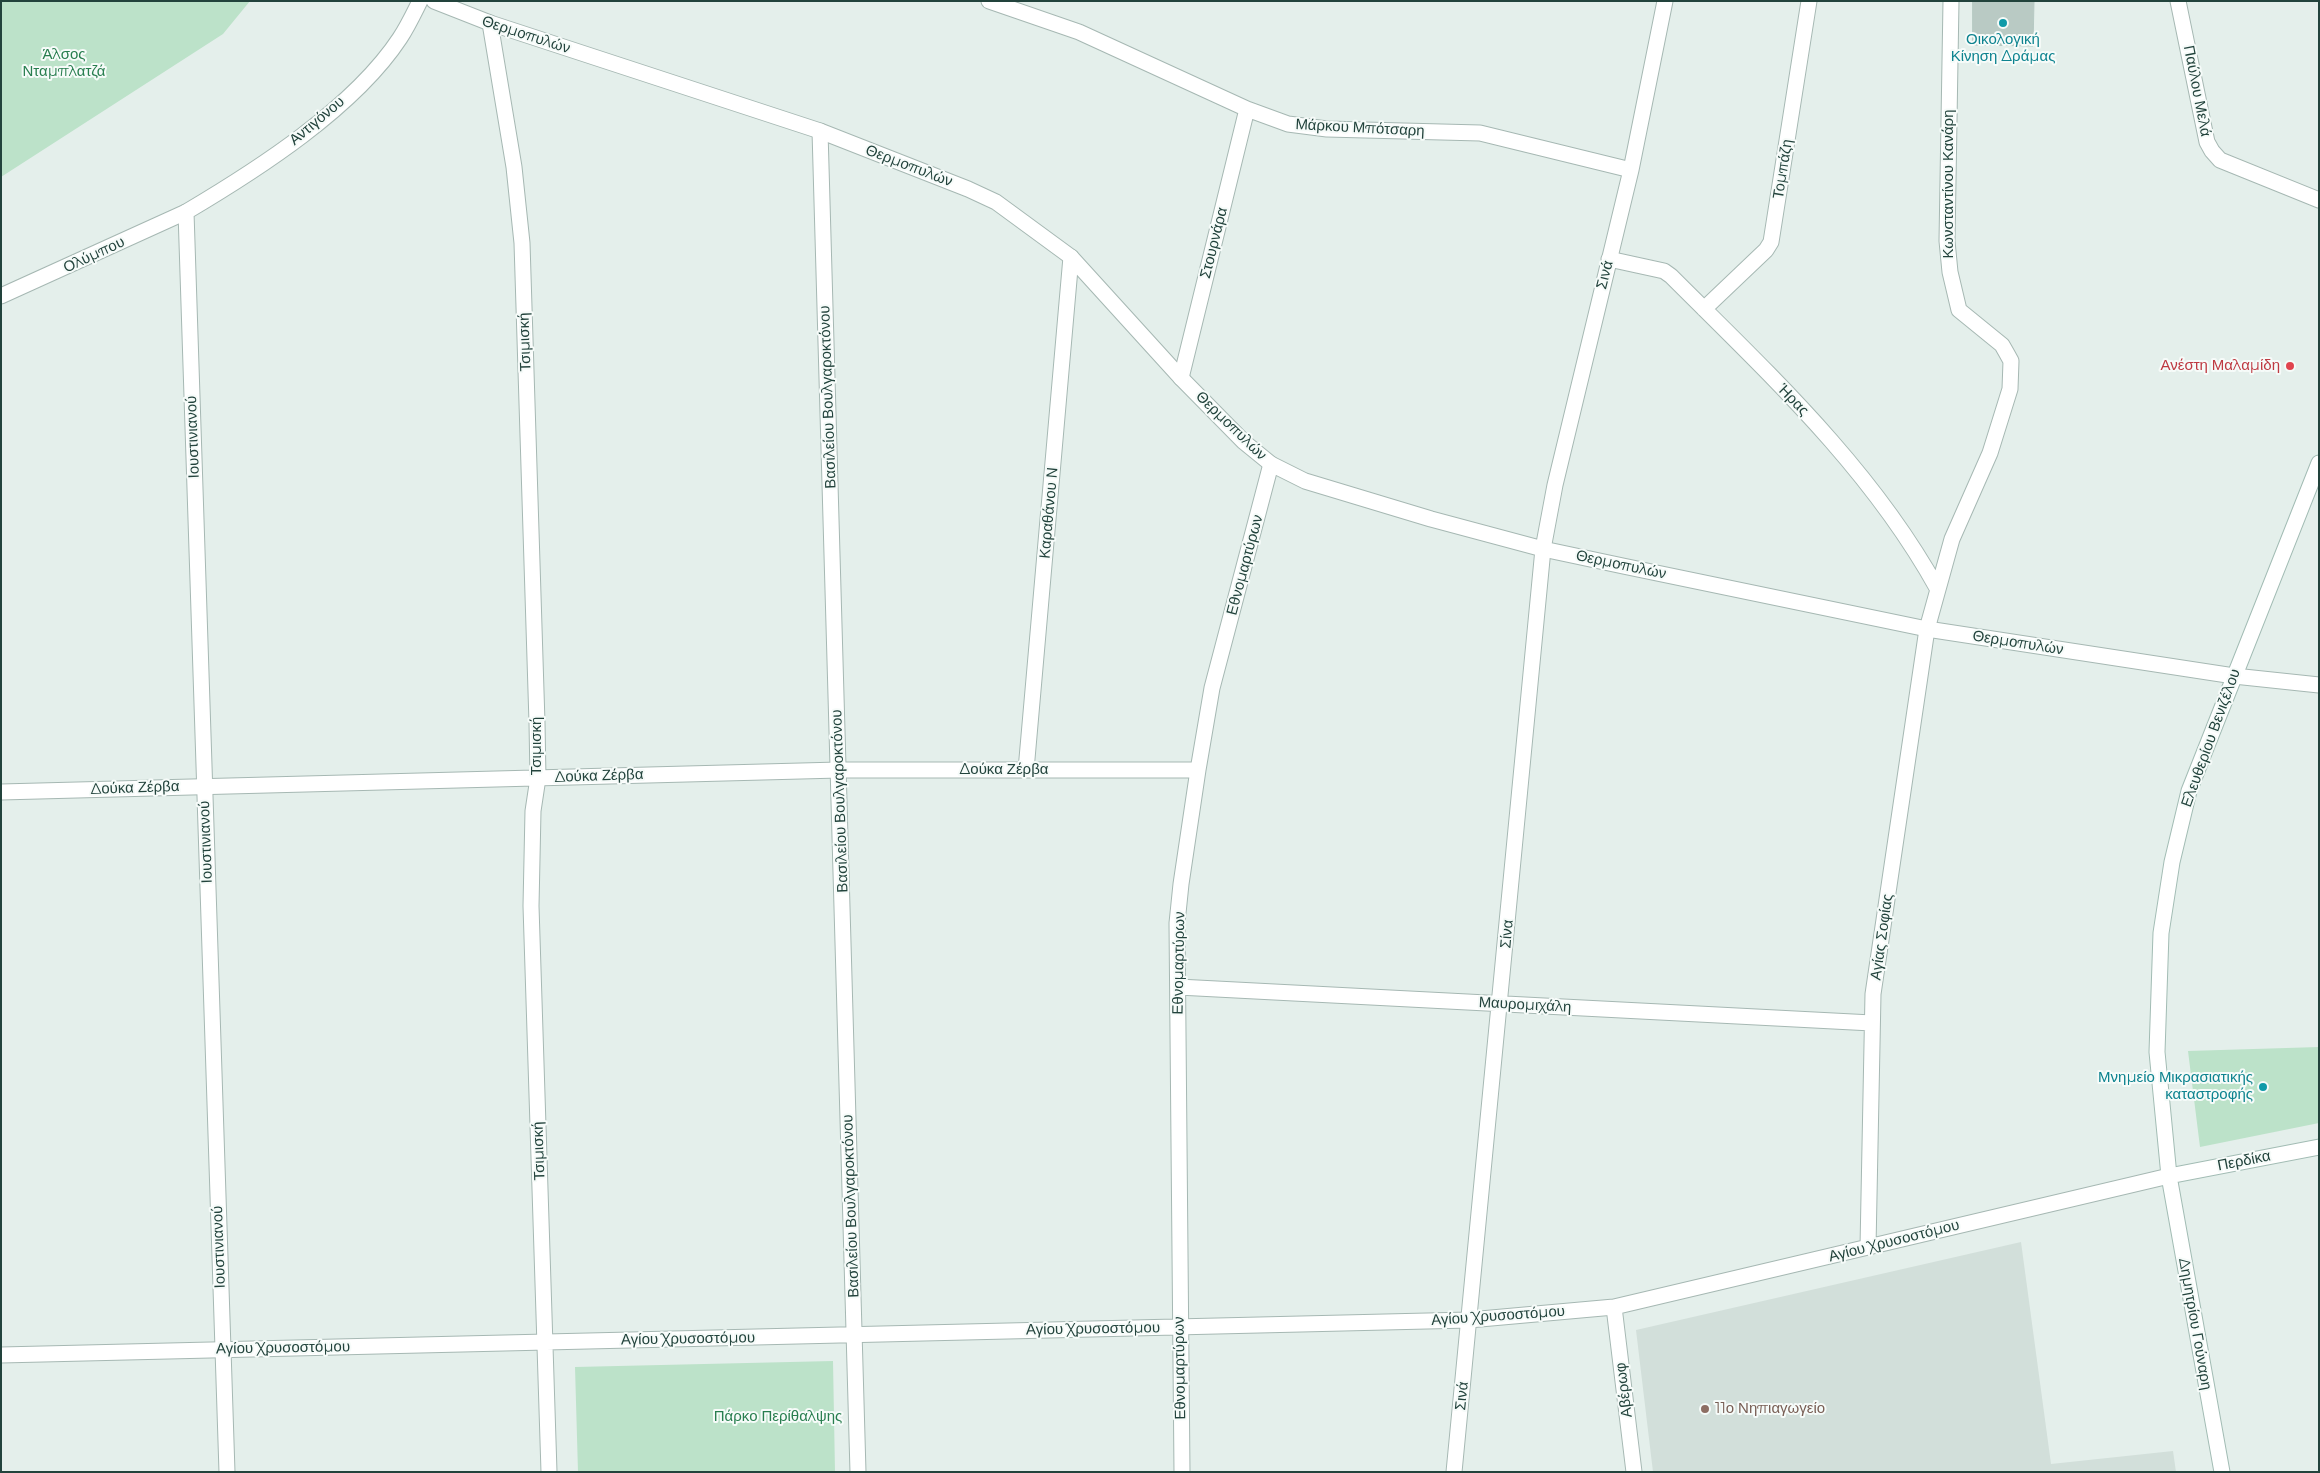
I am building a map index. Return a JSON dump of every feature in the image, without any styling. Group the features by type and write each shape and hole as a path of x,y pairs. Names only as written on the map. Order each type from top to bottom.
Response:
{"street":[{"name":"Αντιγόνου","path":"186,212 256,169 334,109 374,70 400,38 420,1"},
{"name":"Θερμοπυλών","path":"434,1 490,23 820,131 968,188 989,199 1071,257 1181,378 1244,442 1271,464 1306,481 1431,519 1543,549 1927,629 2234,676 2319,685"},
{"name":"Μάρκου Μπότσαρη","path":"989,1 1079,32 1247,109 1288,124 1306,127 1480,133 1630,170"},
{"name":"Σινά","path":"1543,549 1555,485 1630,170 1664,1"},
{"name":"Τομπάζη","path":"1704,309 1766,250 1771,242 1809,1"},
{"name":"Κωνσταντίνου Κανάρη","path":"1927,629 1952,539 1990,453 2010,389 2011,371 2011,361 2002,345 1959,310 1950,272 1947,241 1951,1"},
{"name":"Παύλου Μελά","path":"2178,1 2206,142 2212,151 2220,160 2319,200"},
{"name":"Τσιμισκή","path":"490,23 514,167 522,243 538,778 533,811 531,906 549,1472"},
{"name":"Στουρνάρα","path":"1181,378 1247,109"},
{"name":"Βασιλείου Βουλγαροκτόνου","path":"820,131 858,1472"},
{"name":"Ολύμπου","path":"1,296 186,212"},
{"name":"Ιουστινιανού","path":"186,212 227,1472"},
{"name":"Καραθάνου Ν","path":"1026,770 1071,257"},
{"name":"Ήρας","path":"1609,259 1664,271 1704,309 1835,443 1891,514 1922,559 1937,588"},
{"name":"Ελευθερίου Βενιζέλου","path":"2168,1176 2157,1052 2161,933 2172,862 2189,791 2319,463"},
{"name":"Εθνομαρτύρων","path":"1182,1472 1178,987 1178,923 1181,884 1212,688 1271,464"},
{"name":"Σίνα","path":"1469,1320 1543,549"},
{"name":"Αγίας Σοφίας","path":"1868,1247 1873,994 1927,629"},
{"name":"Δούκα Ζέρβα","path":"1,792 839,770 1198,770"},
{"name":"Μαυρομιχάλη","path":"1178,987 1872,1023"},
{"name":"Περδίκα","path":"2168,1176 2319,1147"},
{"name":"Αγίου Χρυσοστόμου","path":"1,1355 1469,1320 1614,1307 2168,1176"},
{"name":"Δημητρίου Γούναρη","path":"2168,1176 2222,1472"},
{"name":"Αβέρωφ","path":"1614,1307 1634,1472"},
{"name":"Σινά","path":"1454,1472 1469,1320"}],"shaded area":[{"path":"2021,1242 2051,1464 2173,1451 2176,1472 1653,1472 1636,1330"}],"green space":[{"name":"Άλσος Νταμπλατζά","path":"1,1 250,1 223,34 1,177"},
{"path":"2319,1047 2319,1123 2200,1147 2188,1051"},
{"name":"Πάρκο Περίθαλψης","path":"833,1361 835,1472 578,1472 575,1367"}],"building":[{"name":"Οικολογική Κίνηση Δράμας","path":"1973,1 2034,1 2033,46 1973,45"}],"place":[{"name":"Οικολογική Κίνηση Δράμας","path":"2003,23"},
{"name":"Ανέστη Μαλαμίδη","path":"2290,366"},
{"name":"Μνημείο Μικρασιατικής καταστροφής","path":"2263,1087"},
{"name":"11ο Νηπιαγωγείο","path":"1705,1409"}]}
